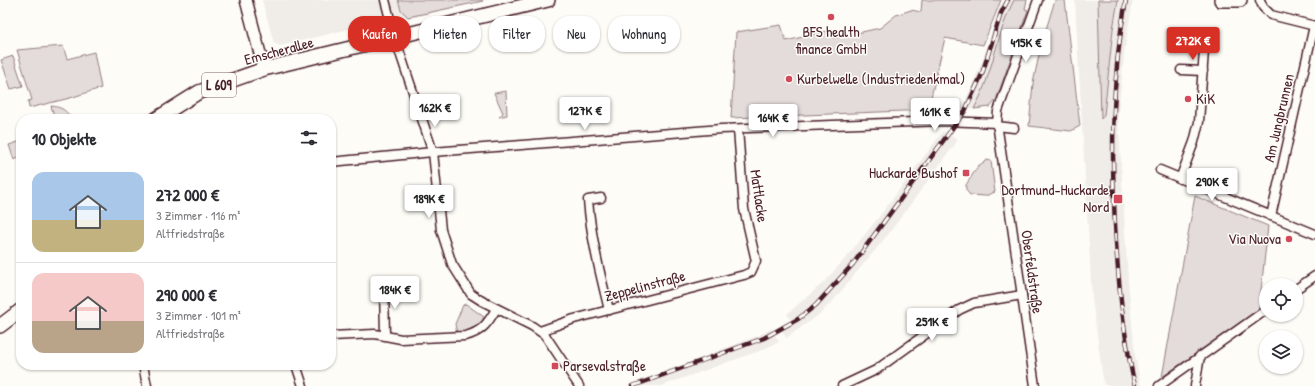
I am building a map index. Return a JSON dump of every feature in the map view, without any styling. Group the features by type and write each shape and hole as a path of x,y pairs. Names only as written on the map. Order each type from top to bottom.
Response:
{"main road":[{"path":"246,0 264,69"},
{"name":"L 609","path":"411,34 548,0"},
{"path":"1221,0 1240,0"},
{"name":"Emscherallee","path":"164,114 199,92 264,69 348,49"},
{"path":"0,326 16,314"}],"street":[{"path":"386,0 390,16"},
{"name":"Oberfeldstraße","path":"1035,386 997,124 998,111 1038,0"},
{"path":"1260,0 1263,7 1271,15 1314,26"},
{"name":"Am Jungbrunnen","path":"1271,216 1314,26"},
{"path":"1180,179 1198,125 1206,36"},
{"path":"400,52 433,152 441,230 452,264 471,294 496,309 540,331 547,337 579,386"},
{"path":"1181,70 1203,71"},
{"path":"336,162 433,152 738,129 942,121 997,124 1014,128"},
{"name":"Mattlacke","path":"738,129 743,203 756,255 755,267"},
{"path":"1160,170 1315,234"},
{"path":"601,198 588,200 593,248 609,310"},
{"name":"Zeppelinstraße","path":"540,331 609,310 744,275 751,272 755,267"},
{"path":"1303,284 1315,276"},
{"path":"384,285 385,335"},
{"path":"842,386 876,370 959,310 974,303 1022,295"},
{"path":"336,336 385,335 401,339 465,336 475,334 486,325 496,309"},
{"path":"1159,386 1259,315"},
{"path":"1195,386 1200,356"},
{"path":"144,370 148,386"},
{"path":"298,370 303,386"}],"shaded area":[{"path":"262,0 488,0 411,18 411,16 348,16 348,29 280,46 274,43"},
{"path":"398,0 483,1 411,16 407,16 401,10"},
{"path":"922,0 1001,0 983,45 945,38 928,110 731,118 736,32 781,25 786,41 831,30 834,38 880,28 896,15 911,10 921,12"},
{"path":"1005,0 1014,0 1004,25 983,94 974,109 962,109 983,60 999,8"},
{"path":"1014,0 1027,0 1025,9 1028,10 996,100 990,107 974,109 986,82 1003,27"},
{"path":"1055,0 1065,0 1080,126 1071,131 1029,126 1033,83 1041,46"},
{"path":"1075,0 1098,0 1101,119 1104,115 1113,29 1118,0 1133,0 1125,47 1118,113 1128,281 1135,355 1141,386 1104,385 1092,298"},
{"path":"1098,0 1118,0 1113,29 1104,115 1101,119"},
{"path":"63,46 67,59 94,52 101,88 70,98 29,108 28,101 32,100 17,50"},
{"path":"13,56 23,86 11,89 1,60"},
{"path":"506,91 507,115 499,117 503,113 494,93"},
{"path":"51,106 58,107 68,114 53,114"},
{"path":"943,131 958,140 890,232 833,301 820,314 786,338 780,326 791,320 787,314 823,283 844,260 879,217"},
{"path":"16,143 16,159 14,160 9,145"},
{"path":"987,160 991,161 995,192 985,196 970,195 966,190 966,185 978,166"},
{"path":"1195,196 1268,226 1262,278 1259,278 1259,309 1162,377"},
{"path":"466,304 484,317 479,325 473,329 457,333 455,324 463,305"},
{"path":"771,329 779,342 759,351 661,386 627,386 757,336"}],"railway":[{"path":"633,386 764,338 798,319 816,305 853,264 965,111 982,74 1001,13 1008,0"},
{"path":"1126,0 1117,60 1113,181 1120,296 1135,386"}],"place":[{"name":"BFS health finance GmbH","path":"831,17"},
{"name":"Kurbelwelle (Industriedenkmal)","path":"789,79"},
{"name":"KiK","path":"1188,99"},
{"name":"Huckarde Bushof","path":"966,173"},
{"name":"Dortmund-Huckarde Nord","path":"1118,199"},
{"name":"Via Nuova","path":"1289,239"},
{"name":"Parsevalstraße","path":"555,366"}]}
